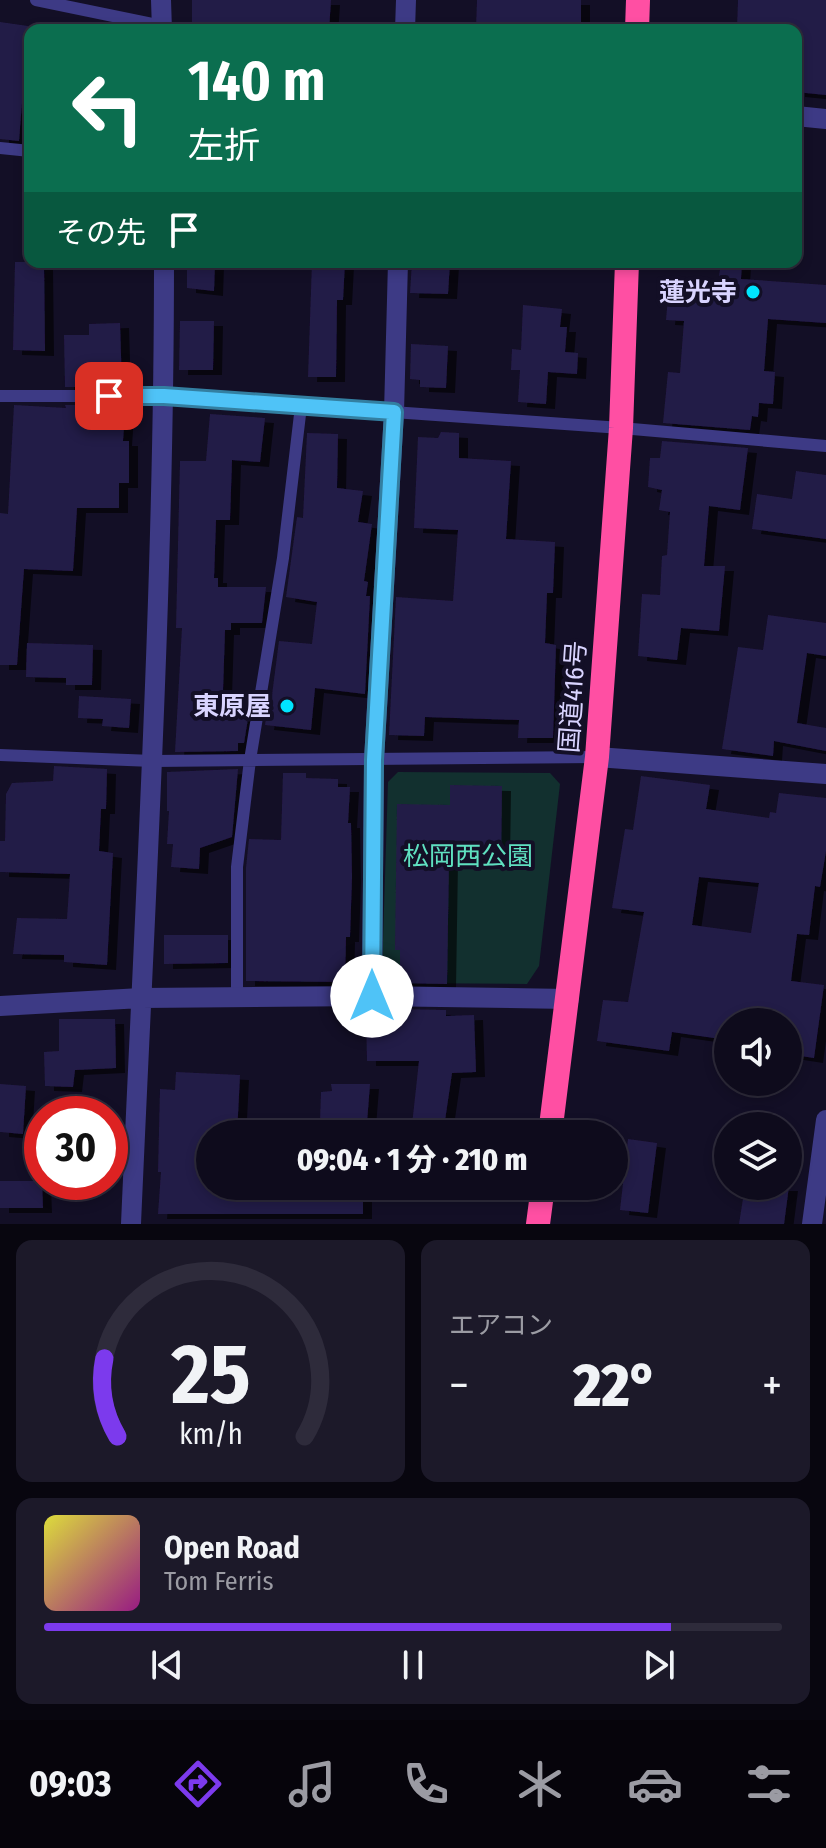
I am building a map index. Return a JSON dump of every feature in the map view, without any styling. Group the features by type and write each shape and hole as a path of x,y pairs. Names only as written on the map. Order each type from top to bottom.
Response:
{"highway":[{"path":"637,24 638,0"},
{"name":"国道416号","path":"552,1120 597,757 621,428 627,268"},
{"path":"538,1224 541,1200"}],"street":[{"path":"161,0 162,24"},
{"path":"405,24 406,0"},
{"path":"802,117 826,119"},
{"path":"131,1224 153,761 164,396 164,268"},
{"path":"372,996 374,760 394,412 398,268"},
{"path":"597,757 826,774"},
{"path":"0,1006 141,998 372,996 569,999"},
{"path":"812,1224 826,1120"}],"lane":[{"path":"36,0 144,24"},
{"path":"0,148 24,150"},
{"path":"0,396 164,396 621,428 826,446"},
{"path":"237,997 237,867 250,760 283,558 301,406"},
{"path":"0,755 153,761 597,757"}],"green space":[{"name":"松岡西公園","path":"398,772 550,773 560,784 539,966 527,984 392,983 382,972 388,782"}],"building":[{"path":"192,0 331,0 329,24 192,24"},
{"path":"477,0 581,0 581,24 476,24"},
{"path":"738,0 826,0 826,95 802,93 802,24 737,24"},
{"path":"0,22 24,25 24,77 19,141 0,139"},
{"path":"15,262 24,262 24,268 44,268 45,351 13,350"},
{"path":"187,268 215,268 214,291 187,288"},
{"path":"312,268 345,268 343,300 337,300 336,377 308,377"},
{"path":"412,268 450,268 448,294 410,293"},
{"path":"720,268 742,268 741,279 826,285 826,323 768,319 764,371 775,372 773,404 759,403 758,417 752,416 750,430 663,423 668,372 680,373 684,321 666,320 669,286 676,287 677,279 718,283"},
{"path":"523,305 562,309 560,327 567,327 565,352 578,353 577,374 548,372 546,404 518,402 520,370 511,370 512,349 521,350"},
{"path":"180,321 214,321 213,370 179,370"},
{"path":"120,323 122,387 65,387 64,335 89,335 89,324"},
{"path":"411,344 448,346 446,388 420,387 420,380 410,379"},
{"path":"14,405 66,408 65,405 122,405 122,411 125,411 123,441 129,441 129,483 119,483 119,508 77,508 73,571 24,569 17,665 0,665 0,513 8,514"},
{"path":"210,414 265,418 260,462 232,460 230,520 216,520 214,578 218,578 218,587 266,587 262,623 231,623 231,630 225,630 223,691 252,694 244,743 238,743 238,751 175,752 182,628 176,628 180,461 206,461"},
{"path":"441,432 459,433 459,458 511,461 506,539 555,542 553,593 547,593 545,643 556,645 553,738 518,738 519,720 425,717 424,736 389,735 396,597 453,601 458,530 414,528 418,437 438,438"},
{"path":"307,433 338,434 337,488 363,491 358,522 372,524 364,581 368,582 366,596 370,596 365,694 315,688 311,730 265,725 279,641 312,644 317,602 286,597 297,517 303,518"},
{"path":"662,441 748,448 740,510 709,506 704,566 725,566 719,631 681,628 677,660 638,656 642,594 660,595 662,556 667,555 670,512 659,510 662,490 648,487 650,458 660,458"},
{"path":"796,471 826,475 826,539 752,529 757,494 792,499"},
{"path":"768,615 826,623 826,656 807,653 797,723 826,728 826,751 774,741 773,756 722,749 738,647 763,650"},
{"path":"27,643 93,645 92,685 66,685 66,678 26,677"},
{"path":"79,696 131,699 129,728 102,726 103,719 78,718"},
{"path":"54,766 107,769 106,809 101,809 99,851 113,853 107,965 64,962 64,955 13,954 17,918 67,919 70,874 0,872 0,841 5,841 6,794 12,783 53,781"},
{"path":"238,769 232,837 200,848 199,869 171,867 173,844 167,844 167,772"},
{"path":"283,773 306,773 306,778 338,779 338,787 350,787 348,823 351,823 352,877 345,982 246,981 249,839 281,840"},
{"path":"641,776 710,785 706,809 769,818 770,812 776,813 779,793 826,798 826,851 820,887 815,886 809,935 797,934 791,981 824,985 814,1058 802,1056 802,1008 714,1008 714,1038 672,1032 669,1051 597,1041 603,1000 628,1002 644,912 612,908 625,829 633,830","holes":["699,877 759,883 751,933 692,925"]},
{"path":"450,785 502,786 501,858 449,857 447,984 400,983 400,950 395,950 397,804 450,805"},
{"path":"164,935 228,935 228,963 164,964"},
{"path":"399,1009 446,1010 446,1016 474,1015 476,1072 452,1073 445,1120 413,1120 419,1061 367,1061 366,1014 399,1014"},
{"path":"59,1019 115,1019 116,1068 75,1070 73,1087 45,1086 44,1052 59,1051"},
{"path":"176,1072 240,1075 238,1120 196,1120 196,1200 363,1200 363,1214 158,1214 160,1089 175,1090"},
{"path":"0,1084 26,1086 23,1134 0,1132"},
{"path":"331,1084 370,1084 367,1120 320,1120 321,1092 332,1091"},
{"path":"628,1139 657,1143 648,1213 620,1210 621,1200 628,1200"},
{"path":"0,1181 24,1181 24,1200 43,1200 43,1208 0,1208"},
{"path":"743,1200 787,1200 784,1224 739,1224"}],"place":[{"name":"蓮光寺","path":"753,292"},
{"name":"東原屋","path":"287,706"}],"route":[{"path":"109,396 164,396 394,412 374,760 372,996"}]}
